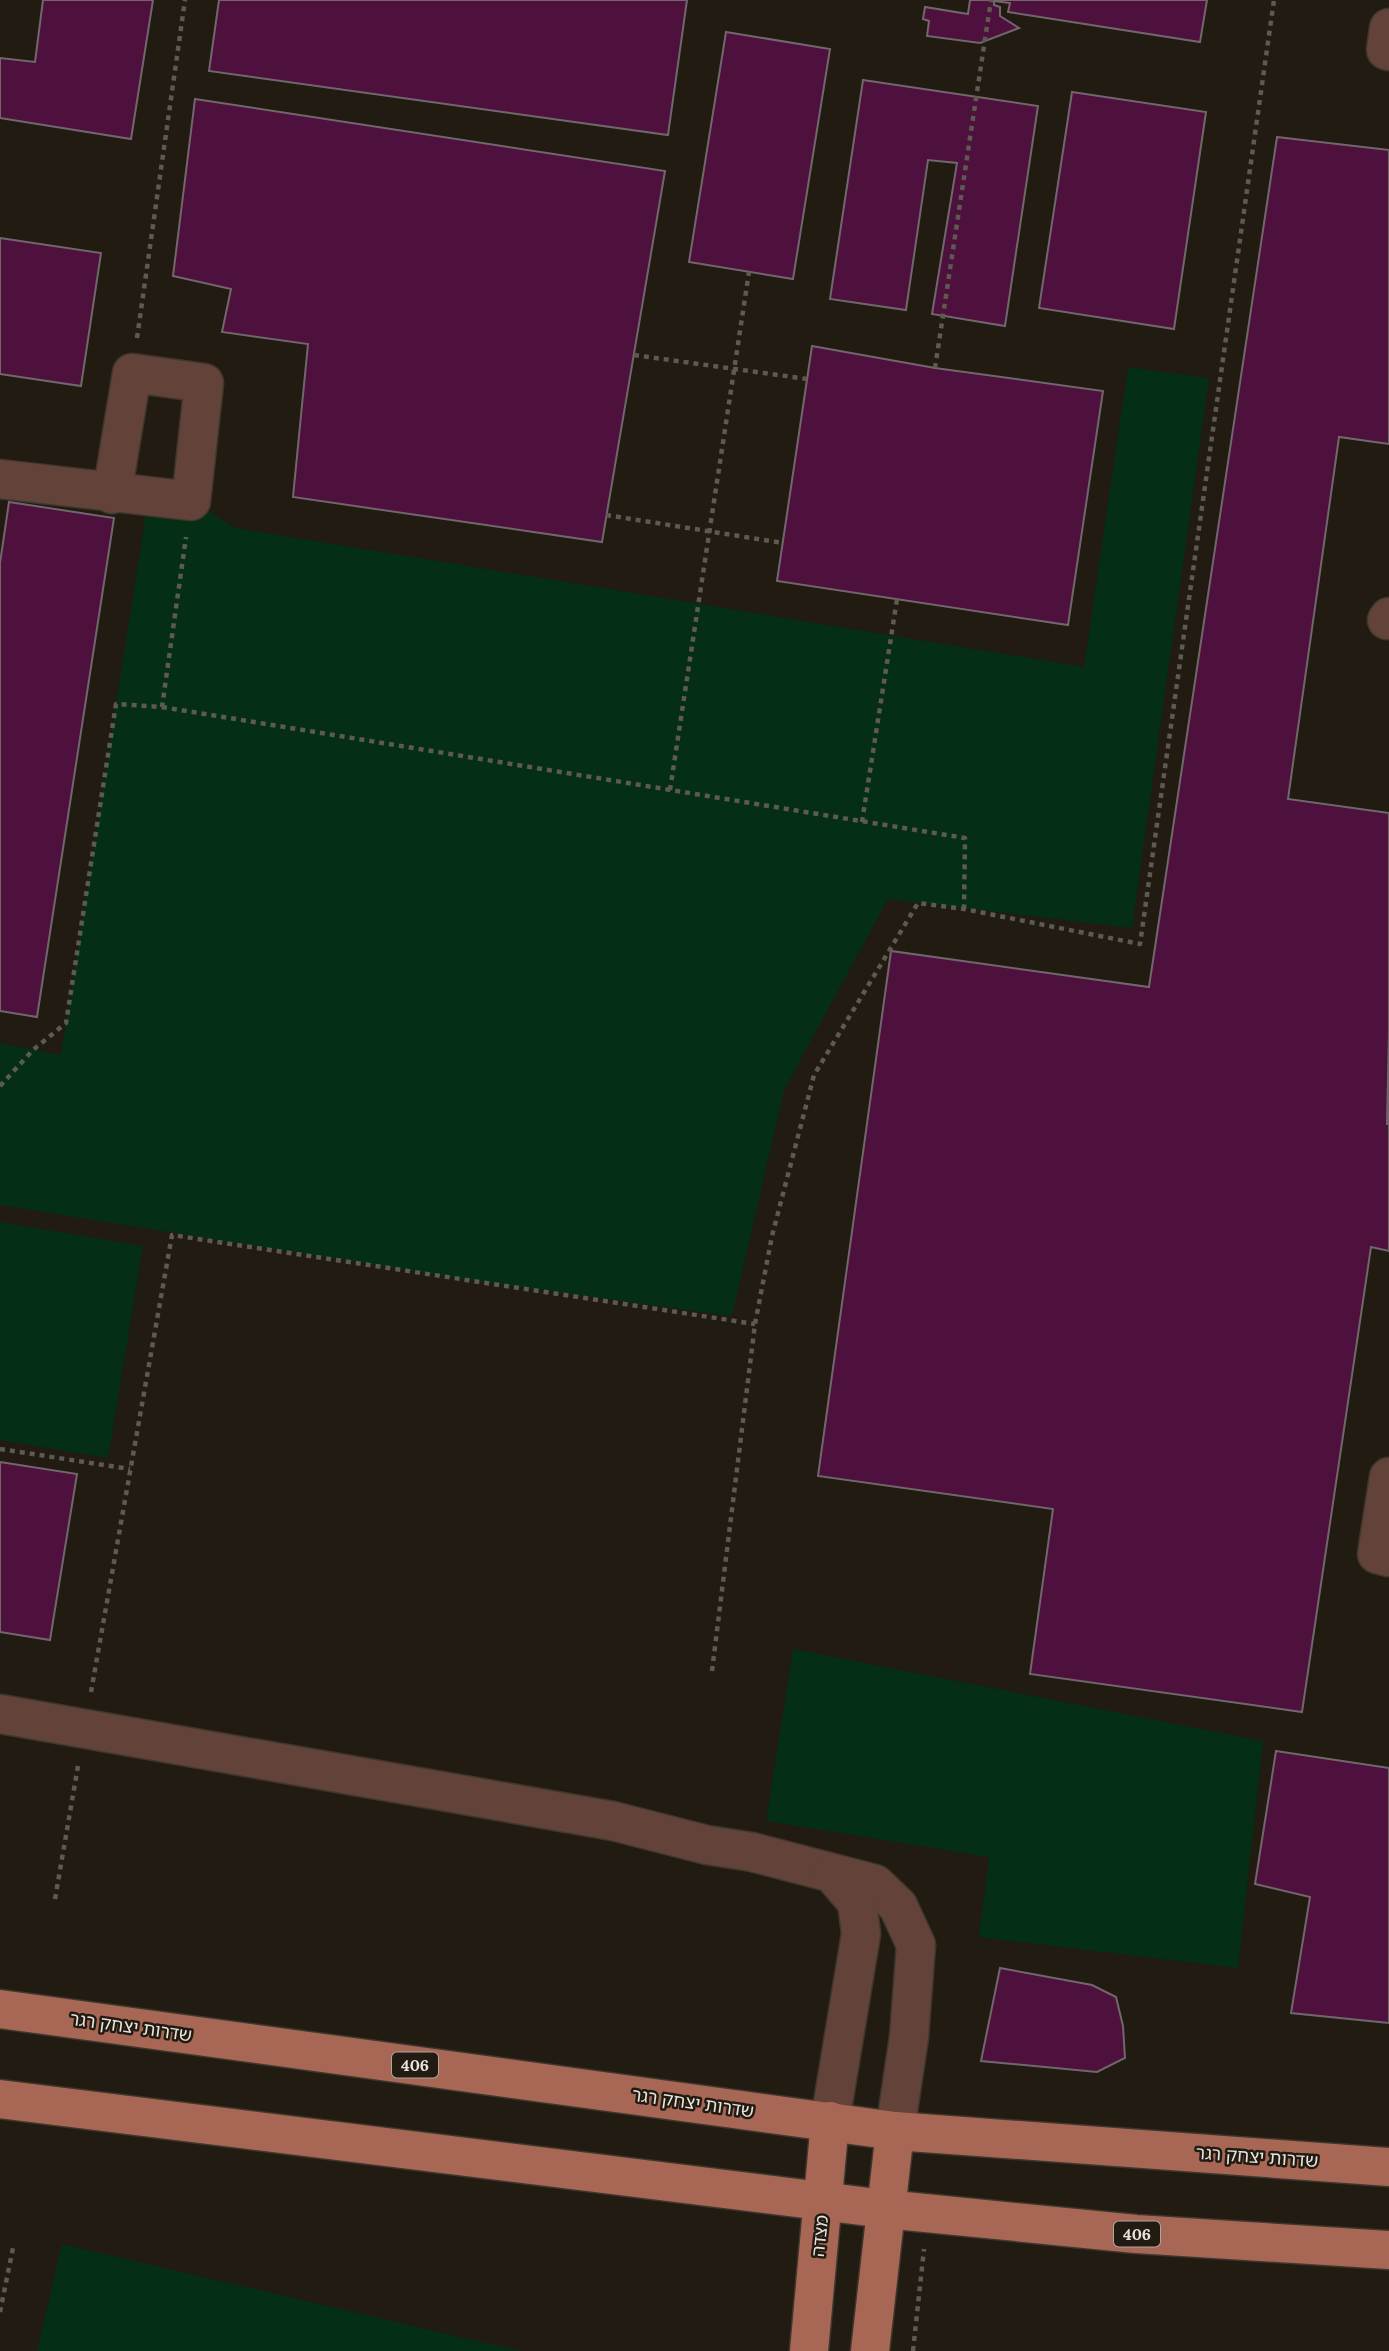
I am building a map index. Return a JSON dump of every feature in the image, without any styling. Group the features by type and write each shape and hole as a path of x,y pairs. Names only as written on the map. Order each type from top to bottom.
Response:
{"main road":[{"name":"שדרות יצחק רגר","path":"0,2009 895,2131 1389,2167"},
{"name":"406","path":"0,2099 823,2202 1136,2234 1389,2250"},
{"name":"מצדה","path":"809,2351 830,2122"},
{"path":"870,2351 895,2131"}],"lane":[{"path":"1389,29 1386,50 1389,51"},
{"path":"0,479 112,494 191,501 204,383 132,373 112,494"},
{"path":"1389,1477 1377,1554 1389,1557"},
{"path":"0,1714 613,1821 875,1885 898,1906 916,1945 909,2037 895,2131"},
{"path":"830,2122 861,1934 857,1902 832,1873"}],"path":[{"path":"132,373 186,0"},
{"path":"935,368 991,0"},
{"path":"712,1671 755,1324 772,1236 814,1075 918,903 964,909 1140,944 1274,0"},
{"path":"670,790 749,272"},
{"path":"634,355 807,379"},
{"path":"162,707 191,501"},
{"path":"606,515 783,543"},
{"path":"862,822 897,599"},
{"path":"0,1086 33,1050 66,1023 116,704 162,707 965,838 964,909"},
{"path":"55,1899 172,1235 755,1324"},
{"path":"0,1449 130,1469"},
{"path":"913,2351 924,2247"},
{"path":"0,2312 13,2248"}],"green space":[{"path":"1128,367 1209,378 1132,928 888,899 784,1090 732,1316 467,1280 0,1205 0,1043 61,1055 146,513 191,501 236,528 1084,667"},
{"path":"0,1222 143,1246 108,1458 0,1440"},
{"path":"793,1649 1263,1741 1238,1968 979,1937 989,1857 766,1821"},
{"path":"62,2244 520,2351 37,2351"}],"building":[{"path":"43,0 153,0 131,139 0,118 0,58 35,62"},
{"path":"219,0 687,0 668,135 209,71"},
{"path":"970,0 1207,0 1200,42 1008,12 1010,3 994,1 994,5 1000,7 1000,16 1019,28 980,43 927,36 929,21 923,19 925,7 968,14"},
{"path":"726,32 830,49 793,279 689,262"},
{"path":"863,80 1038,106 1005,326 932,314 957,163 928,160 906,310 830,299"},
{"path":"1072,92 1206,112 1174,329 1039,308"},
{"path":"195,99 665,171 602,542 293,497 308,344 222,332 231,289 173,276"},
{"path":"1277,137 1389,150 1389,444 1339,437 1288,799 1389,813 1389,1251 1371,1247 1302,1712 1030,1674 1053,1509 818,1476 891,951 1149,987"},
{"path":"0,238 101,253 81,386 0,374"},
{"path":"812,346 935,368 1103,391 1068,625 777,581"},
{"path":"9,502 114,518 37,1017 0,1011 0,563"},
{"path":"1389,1030 1389,1124 1387,1124"},
{"path":"0,1462 77,1474 50,1640 0,1632"},
{"path":"1276,1751 1389,1768 1389,2023 1291,2013 1310,1897 1255,1884"},
{"path":"1000,1968 1092,1985 1116,1997 1123,2026 1125,2058 1097,2072 981,2061"}]}
